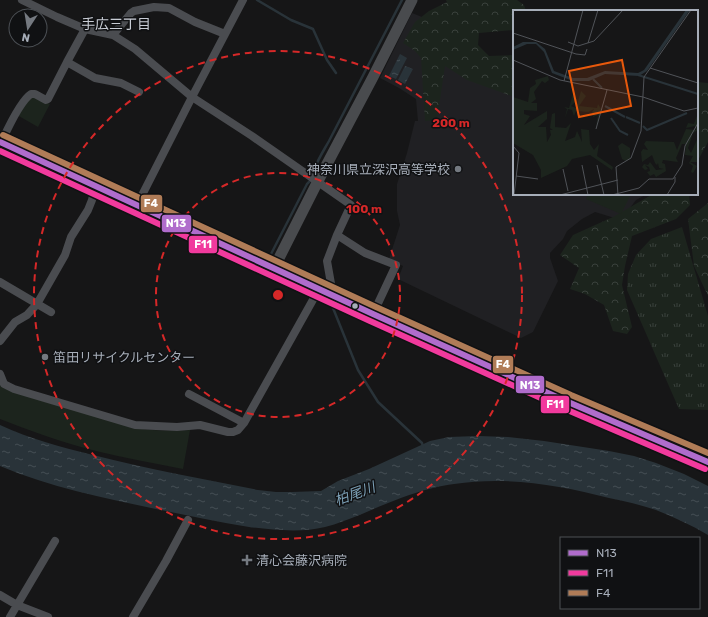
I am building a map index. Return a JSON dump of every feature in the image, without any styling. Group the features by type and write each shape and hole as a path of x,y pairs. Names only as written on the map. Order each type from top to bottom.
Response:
{"main road":[{"path":"1,143 568,402 708,462"}],"street":[{"path":"22,0 85,29 113,35 135,50 192,97 252,136 351,205 327,261 333,295"},
{"path":"137,205 243,0"},
{"path":"274,268 412,0"},
{"path":"113,35 131,13 154,7 169,8 196,22 225,34"},
{"path":"1,143 26,97 31,94 35,94 46,100 48,99 85,29"},
{"path":"67,62 95,78 121,83 139,92"},
{"path":"0,341 14,322 27,315 37,304 65,255 71,237 88,210 95,186"},
{"path":"337,235 365,254 396,265 373,314"},
{"path":"0,282 51,312"},
{"path":"0,374 4,384 14,389 135,425 177,427 200,425 228,432 234,432 244,423 319,289"},
{"path":"189,394 244,423"},
{"path":"133,617 188,520"},
{"path":"10,617 55,541"},
{"path":"0,595 17,605 48,617"}],"shaded area":[{"name":"神奈川県立深沢高等学校","path":"412,13 437,23 513,93 513,195 645,195 636,200 621,220 595,212 582,219 567,231 563,239 550,253 550,258 558,281 533,332 521,338 398,279 403,266 389,259 400,225 397,211 397,184 415,121 418,121 416,99 380,78"}],"green space":[{"path":"446,0 517,0 524,5 526,10 513,10 513,30 479,33 478,45 489,56 513,55 513,97 467,80 445,66 437,120 425,121 421,58 415,51 403,43 415,22 429,11 447,2"},
{"path":"698,82 708,83 708,142 698,160"},
{"path":"30,97 37,98 50,104 38,127 17,115"},
{"path":"588,195 630,195 621,214 586,199"},
{"path":"651,195 689,195 690,205 676,219 632,236 622,285 632,327 627,334 613,331 604,305 585,294 570,289 579,268 560,255 573,235 613,217"},
{"path":"708,203 708,296 694,266 688,219"},
{"path":"682,227 708,316 708,410 679,409 627,290 628,274 636,255 651,239"},
{"path":"0,382 135,428 149,430 190,430 183,469 84,448 0,419"}],"water":[{"path":"400,54 407,58 396,79 389,76"},
{"path":"405,66 413,69 405,84 398,80"},
{"name":"柏尾川","path":"0,425 46,442 114,460 176,474 258,490 276,492 321,491 338,481 369,469 430,441 449,437 508,437 609,451 634,456 656,463 684,474 708,486 708,535 669,515 633,503 571,489 513,481 454,484 424,490 339,523 316,529 287,530 249,527 97,496 57,486 0,466"}],"waterway":[{"path":"257,0 291,20 313,29 327,60 336,73"},
{"path":"271,254 307,184 312,179 319,158 402,0"},
{"path":"333,308 358,370 378,402 422,443 423,447"}],"transit line":[{"name":"F4","path":"3,135 571,395 708,453"},
{"name":"N13","path":"0,142 373,314 568,402 708,462"},
{"name":"F11","path":"0,151 565,409 705,469"}],"place":[{"name":"神奈川県立深沢高等学校","path":"458,169"},
{"name":"笛田リサイクルセンター","path":"45,357"},
{"name":"清心会藤沢病院","path":"247,560"}],"district":[{"name":"手広三丁目","path":"116,24"}]}
